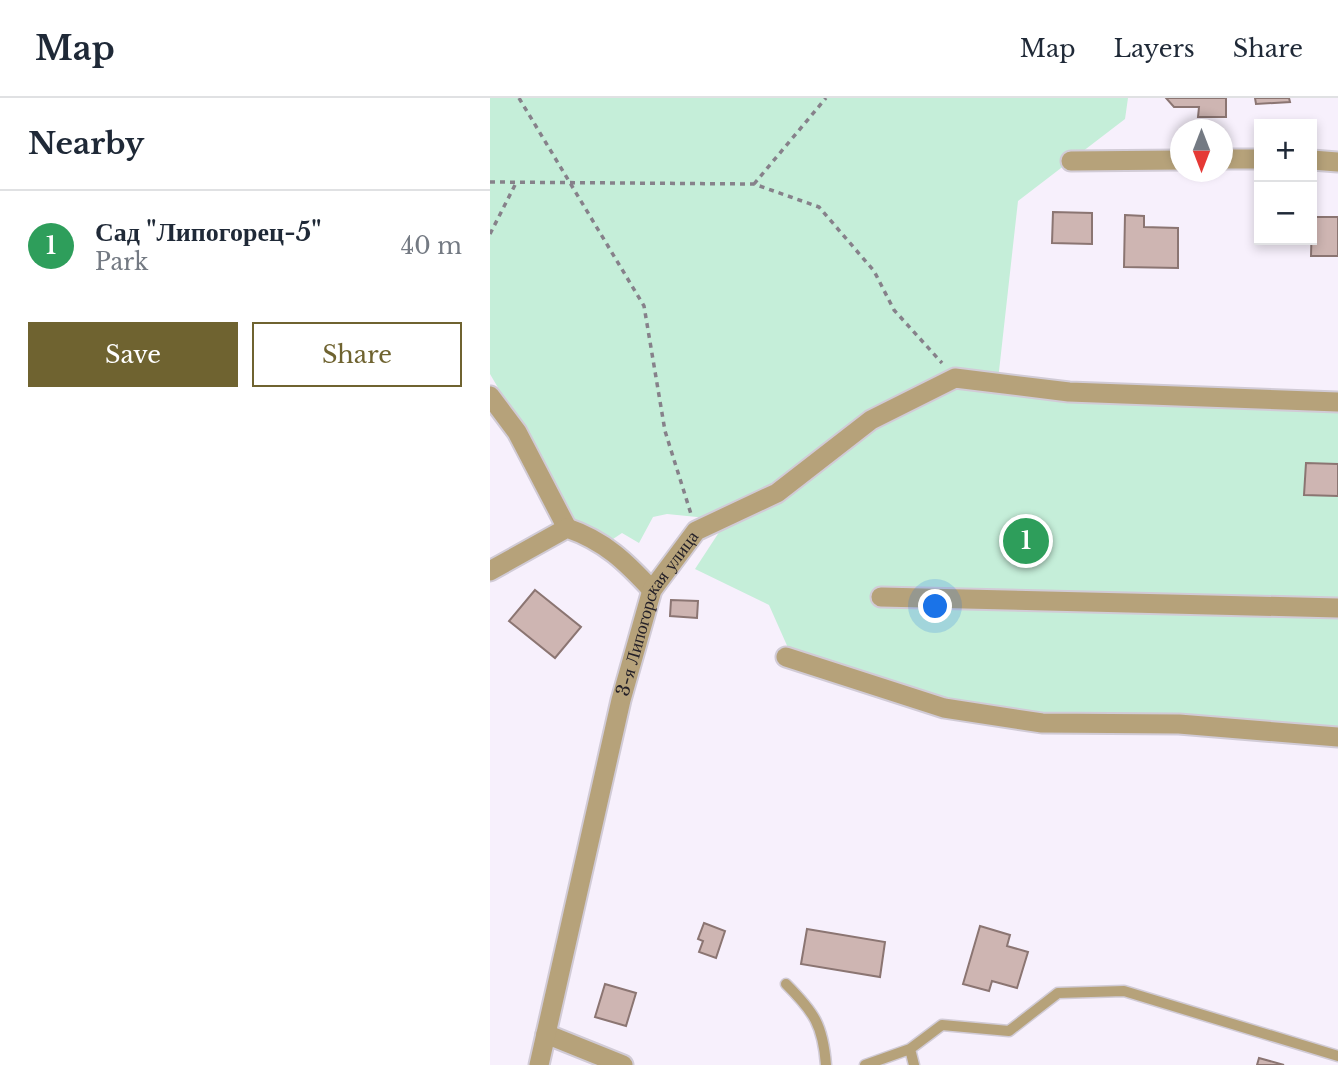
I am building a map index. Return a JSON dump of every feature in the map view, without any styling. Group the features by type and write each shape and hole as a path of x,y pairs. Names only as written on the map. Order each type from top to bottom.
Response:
{"street":[{"path":"1233,159 1254,159"},
{"path":"1071,161 1170,160"},
{"path":"1317,160 1338,162"},
{"path":"955,378 1069,392 1338,402"},
{"name":"3-я Липогорская улица","path":"539,1065 621,700 652,590 696,531 777,493 871,420 955,378"},
{"path":"490,396 517,432 567,528 594,537 628,565 652,590"},
{"path":"490,570 567,528"},
{"path":"881,597 1338,608"},
{"path":"786,657 944,708 1042,723 1179,724 1338,737"},
{"path":"546,1034 623,1065"}],"lane":[{"path":"786,984 813,1011 823,1039 826,1065"},
{"path":"866,1065 910,1049 942,1025 1009,1031 1058,993 1124,991 1338,1056"},
{"path":"910,1049 914,1065"}],"path":[{"path":"519,98 643,306 665,431 696,531"},
{"path":"754,184 826,98"},
{"path":"490,182 754,184 819,207 874,271 894,310 955,378"},
{"path":"490,234 517,182"}],"green space":[{"path":"490,98 1128,98 1125,119 1018,201 997,389 1338,402 1338,739 1042,723 793,659 769,605 695,569 727,520 667,514 653,517 639,543 622,533 613,539 561,514 532,446 490,374"}],"building":[{"path":"1166,98 1226,98 1226,117 1198,117 1199,107 1174,107"},
{"path":"1255,98 1289,98 1290,102 1256,104"},
{"path":"1053,212 1092,213 1092,244 1052,243"},
{"path":"1125,215 1144,216 1144,227 1178,228 1178,268 1124,267"},
{"path":"1317,217 1338,217 1338,256 1311,256 1311,245 1317,245"},
{"path":"1306,463 1338,464 1338,496 1304,495"},
{"path":"535,590 581,627 555,658 509,621"},
{"path":"671,600 698,601 697,618 670,616"},
{"path":"704,923 725,931 716,958 699,952 703,941 698,939"},
{"path":"980,926 1010,935 1007,946 1028,952 1017,988 992,981 989,991 963,984"},
{"path":"807,929 885,942 880,977 801,964"},
{"path":"605,984 636,993 626,1026 595,1017"},
{"path":"1259,1058 1284,1065 1257,1065"}],"place":[{"name":"Сад \"Липогорец-5\"","path":"1026,541"}]}
